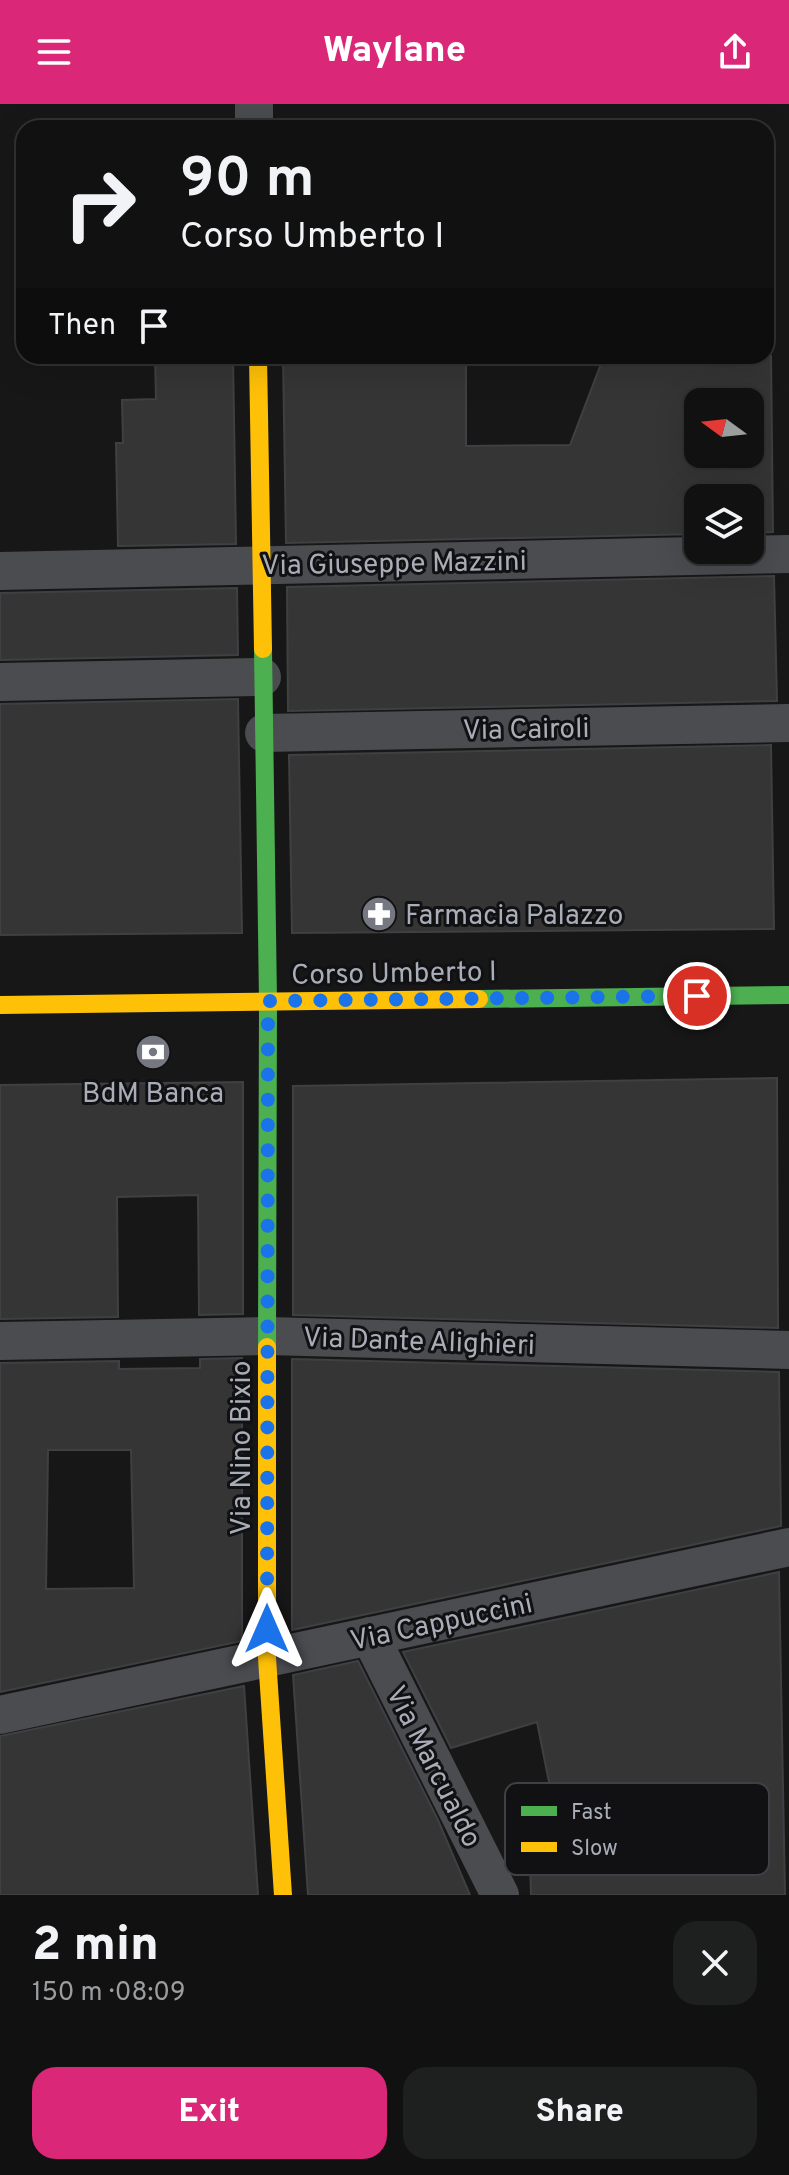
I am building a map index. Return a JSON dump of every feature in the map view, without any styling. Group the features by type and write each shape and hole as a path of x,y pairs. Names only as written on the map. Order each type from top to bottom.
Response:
{"street":[{"name":"Via Nino Bixio","path":"258,364 268,1001 267,1658 283,1895"},
{"name":"Via Giuseppe Mazzini","path":"0,571 789,554"},
{"path":"0,682 262,677"},
{"name":"Via Cairoli","path":"264,733 789,723"},
{"name":"Corso Umberto I","path":"0,1005 789,995"},
{"name":"Via Dante Alighieri","path":"0,1341 268,1336 789,1350"},
{"name":"Via Cappuccini","path":"0,1715 789,1547"},
{"name":"Via Marcualdo","path":"370,1636 500,1895"}],"building":[{"path":"155,364 233,364 236,544 118,546 116,443 123,443 122,400 156,399"},
{"path":"283,364 466,364 466,446 570,445 601,364 771,364 773,532 764,532 764,484 684,484 684,534 286,543"},
{"path":"774,576 777,701 288,711 287,587"},
{"path":"237,588 238,655 0,660 0,593"},
{"path":"238,699 242,933 0,935 0,704"},
{"path":"771,745 774,929 292,933 289,755"},
{"path":"777,1078 778,1328 293,1315 293,1086"},
{"path":"243,1082 243,1314 199,1315 198,1195 117,1197 118,1317 0,1319 0,1085"},
{"path":"242,1358 242,1641 0,1692 0,1363 119,1361 119,1369 200,1368 200,1359","holes":["48,1450 131,1450 134,1588 46,1589"]},
{"path":"292,1359 779,1372 781,1526 292,1630"},
{"path":"779,1572 785,1895 531,1895 530,1875 769,1875 769,1783 549,1783 537,1722 451,1748 403,1652"},
{"path":"358,1661 438,1820 470,1895 308,1895 293,1675"},
{"path":"244,1686 258,1895 0,1895 0,1736"}],"traffic: fast":[{"path":"263,649 268,1001 267,1347"},
{"path":"479,999 789,995"}],"traffic: slow":[{"path":"258,364 263,649"},
{"path":"0,1005 479,999"},
{"path":"267,1347 267,1658 283,1895"}],"place":[{"name":"Farmacia Palazzo","path":"379,914"},
{"name":"BdM Banca","path":"153,1052"}],"route":[{"path":"267,1629 268,1001 697,996"}]}
